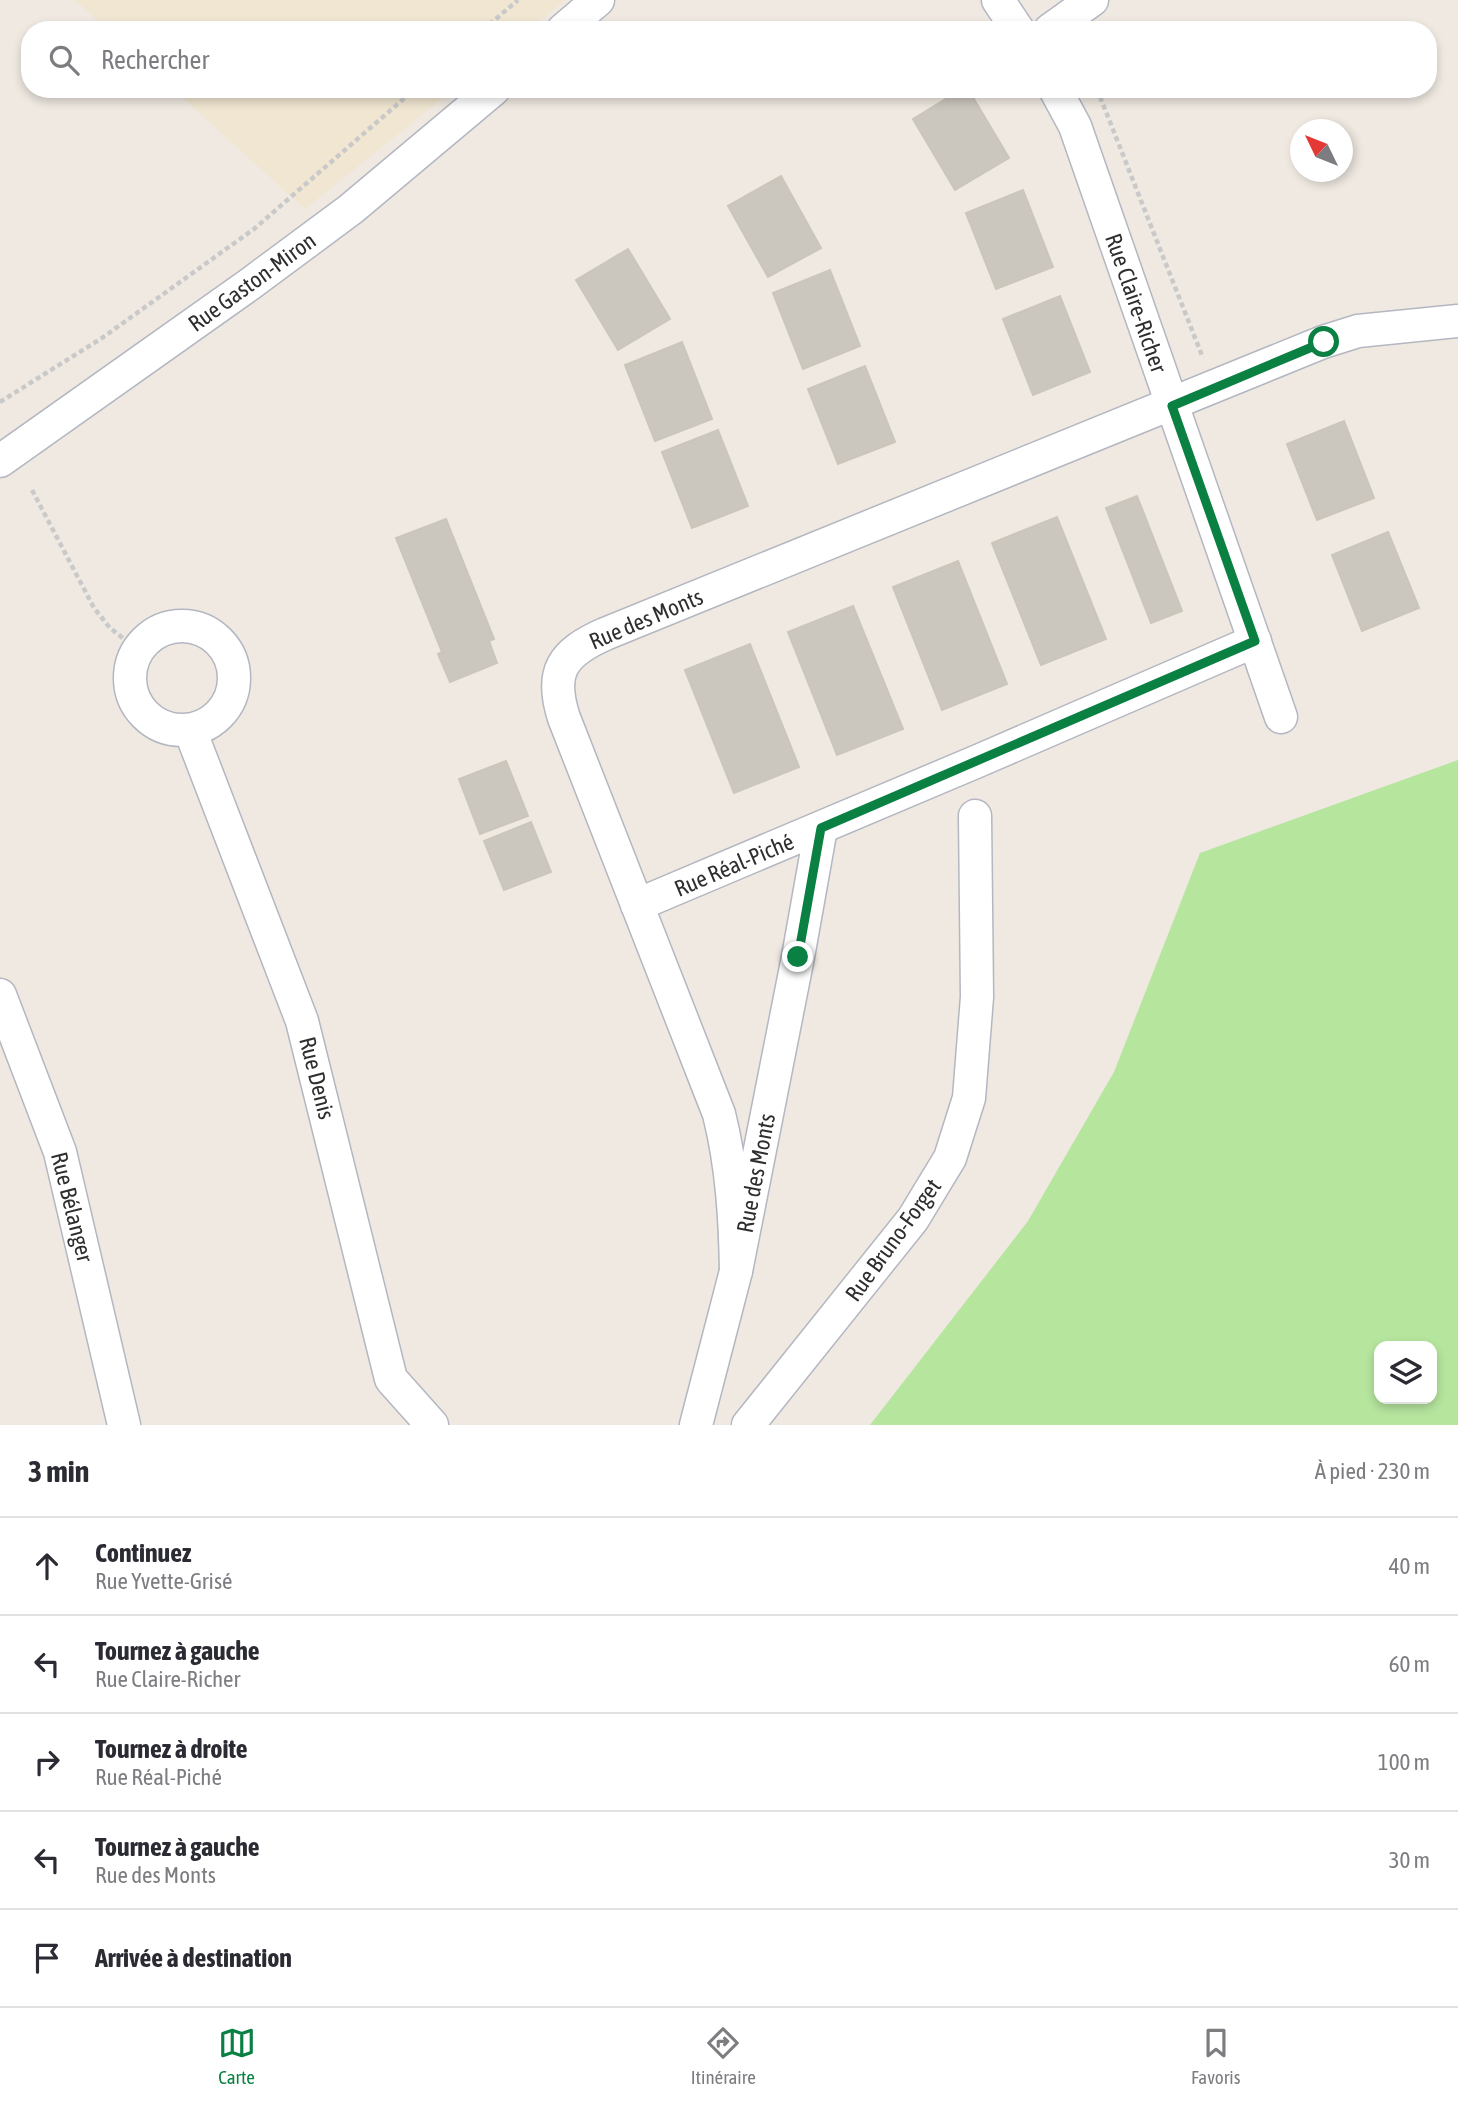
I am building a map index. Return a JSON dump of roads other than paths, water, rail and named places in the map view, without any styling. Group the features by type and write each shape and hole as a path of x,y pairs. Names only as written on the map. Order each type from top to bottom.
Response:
{"street":[{"path":"574,21 598,0"},
{"path":"998,0 1012,21"},
{"path":"1063,21 1092,0"},
{"name":"Rue Gaston-Miron","path":"0,461 351,209 483,98"},
{"name":"Rue Claire-Richer","path":"1060,98 1075,126 1281,717"},
{"name":"Rue des Monts","path":"736,1270 735,1200 729,1152 719,1114 559,705 557,681 561,668 572,652 605,634 1172,406 1324,342 1358,331 1458,321"},
{"path":"182,625 199,628 214,637 226,649 233,665 234,682 230,699 220,714 207,724 190,730 173,730 157,725 143,714 134,700 130,683 131,666 138,650 149,637 182,625"},
{"name":"Rue Réal-Piché","path":"637,905 1255,641"},
{"name":"Rue Denis","path":"190,730 302,1021 391,1379 432,1425"},
{"name":"Rue Bruno-Forget","path":"748,1425 913,1219 950,1158 969,1098 977,997 975,816"},
{"name":"Rue des Monts","path":"696,1425 736,1270 821,828"},
{"name":"Rue Bélanger","path":"0,995 60,1152 124,1425"}]}
